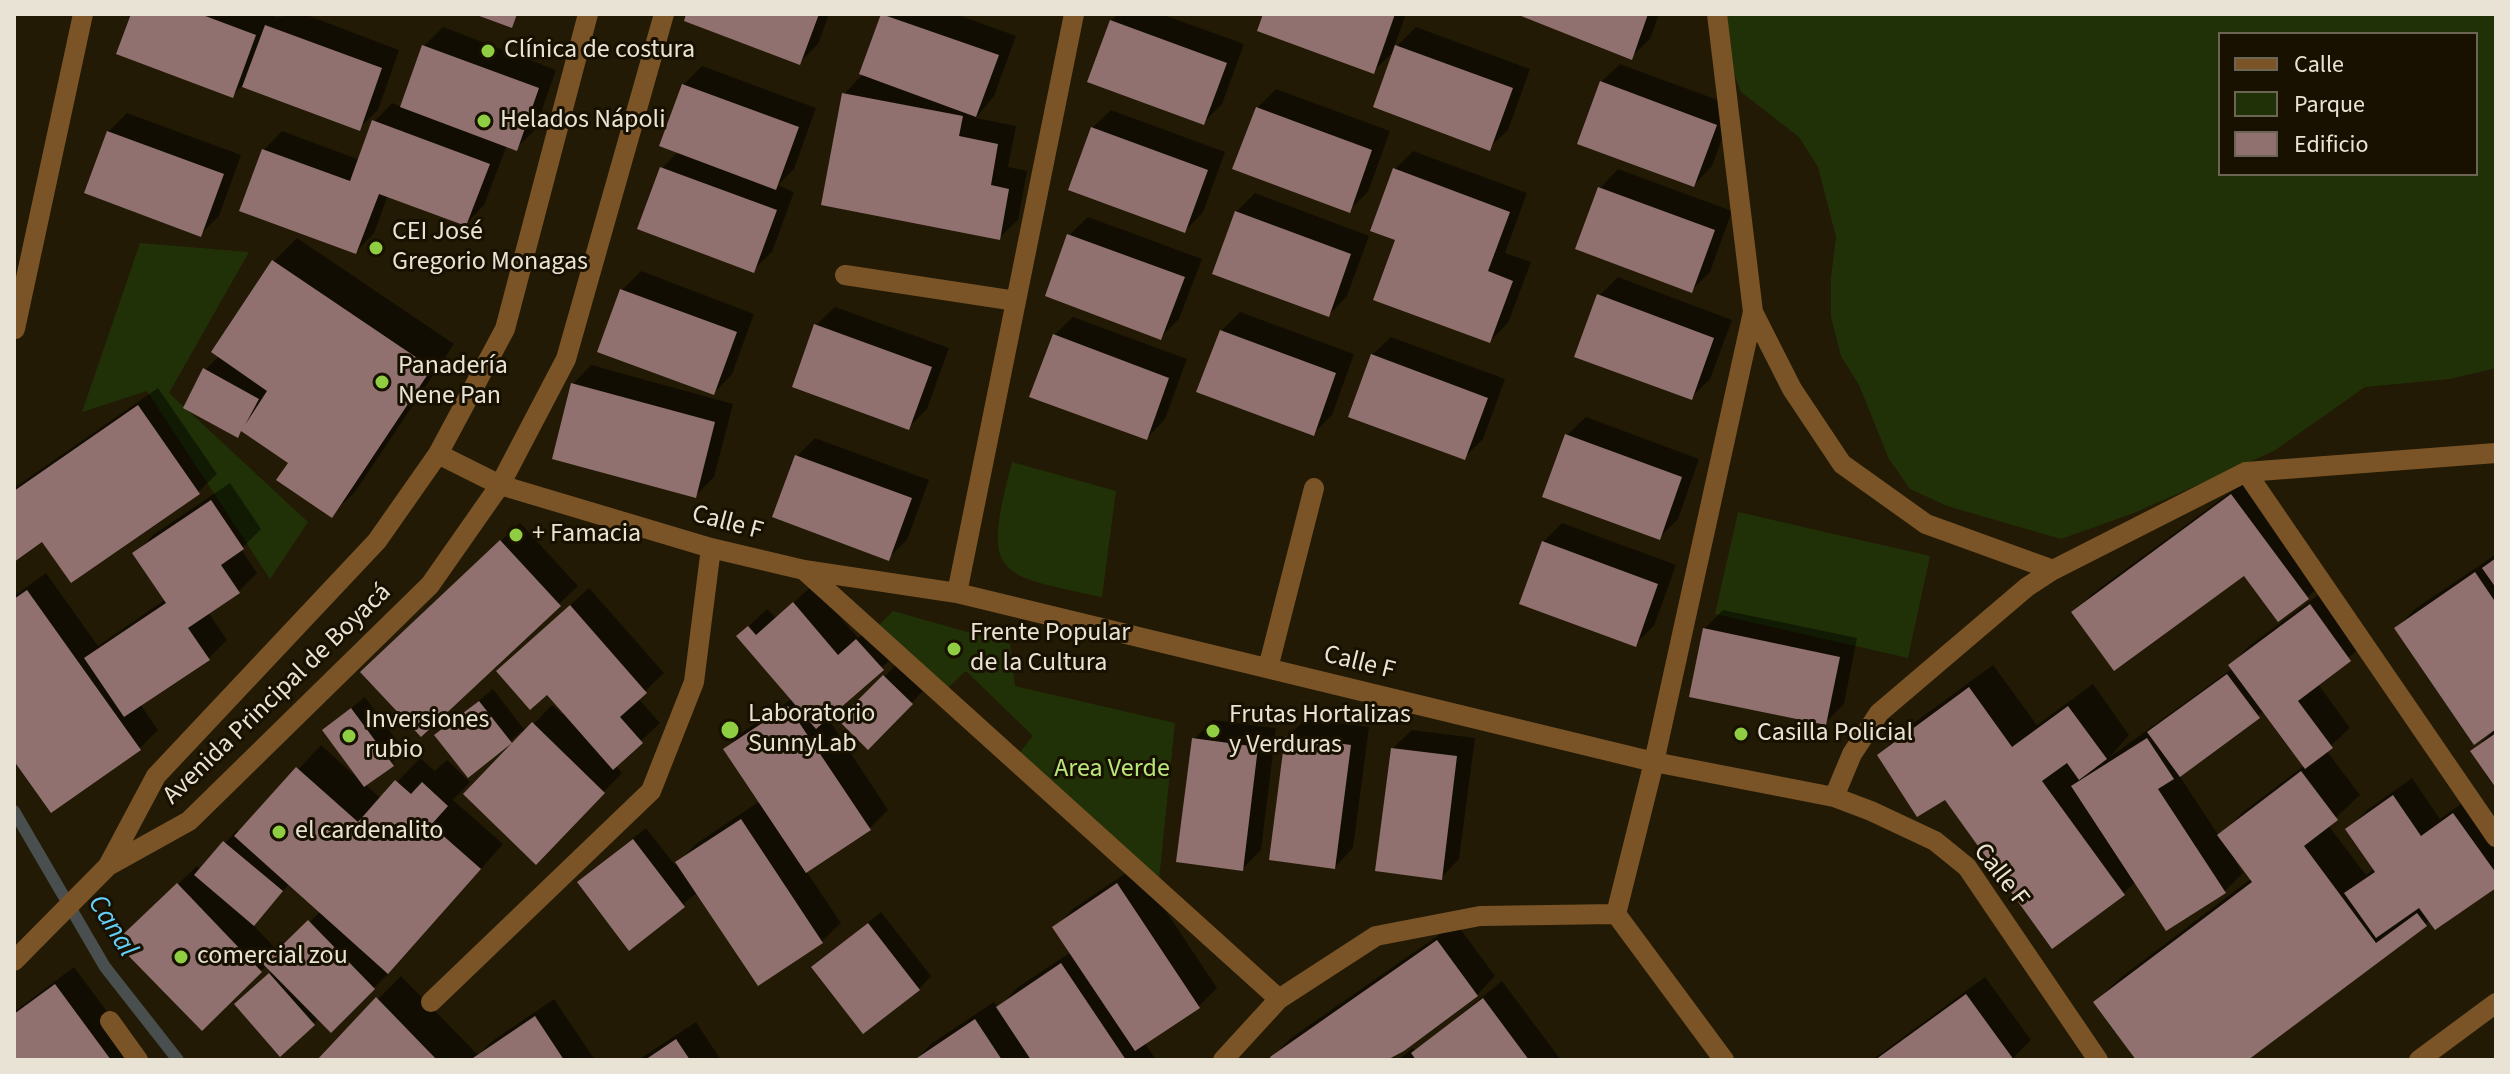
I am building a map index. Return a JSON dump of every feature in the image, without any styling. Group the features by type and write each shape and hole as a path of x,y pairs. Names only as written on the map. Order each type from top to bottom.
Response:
{"street":[{"path":"15,329 83,14"},
{"name":"Avenida Principal de Boyacá","path":"107,867 156,776 377,541 438,454 505,329 588,14"},
{"name":"Avenida Principal de Boyacá","path":"107,867 189,821 200,811 430,585 500,485 566,359 664,14"},
{"path":"957,593 1074,14"},
{"path":"1616,914 1654,762 1753,312 1717,14"},
{"path":"845,275 1016,301"},
{"path":"1753,312 1792,389 1842,464 1926,524 2053,570"},
{"path":"1834,797 1852,754 1879,713 2027,587 2053,570 2246,472 2496,453"},
{"name":"Calle F","path":"438,454 500,485 711,548 804,570 957,593 1654,762 1834,797 1904,824 1935,841 1967,867 2098,1060"},
{"path":"2246,472 2496,837"},
{"path":"1268,668 1314,488"},
{"path":"431,1002 651,791 694,682 711,548"},
{"path":"804,570 1279,999"},
{"path":"14,961 107,867"},
{"path":"1223,1060 1279,999 1376,936 1480,916 1616,914"},
{"path":"1616,914 1724,1060"},
{"path":"2419,1060 2496,1003"},
{"path":"110,1021 138,1060"}],"green space":[{"path":"1725,14 2496,14 2496,368 2450,379 2365,387 2274,451 2134,513 2061,539 1947,506 1910,489 1889,459 1859,385 1841,356 1831,317 1831,277 1836,237 1818,167 1799,137 1741,92 1727,57"},
{"path":"140,243 249,252 169,393 308,522 270,579 147,391 82,412"},
{"path":"1012,462 1116,491 1102,597 1038,582 1018,574 1005,564 999,549 998,528"},
{"path":"1738,512 1930,556 1908,658 1715,614"},
{"name":"Area Verde","path":"893,611 1010,644 1015,686 1175,723 1158,890 1013,761 1033,736 966,671 940,695 879,625"}],"building":[{"path":"131,14 200,14 256,35 233,98 116,54"},
{"path":"474,14 517,14 512,28"},
{"path":"686,14 819,14 800,65 684,21"},
{"path":"881,14 999,55 976,117 859,74"},
{"path":"1263,14 1395,14 1374,74 1257,31"},
{"path":"1516,14 1648,14 1632,60"},
{"path":"1110,20 1227,63 1204,125 1087,82"},
{"path":"265,25 382,68 360,131 242,87"},
{"path":"422,45 539,88 517,151 400,107"},
{"path":"1395,45 1513,88 1490,151 1373,107"},
{"path":"1600,81 1717,125 1694,187 1577,144"},
{"path":"682,84 799,127 776,190 659,146"},
{"path":"842,93 963,116 959,136 998,144 991,185 1009,189 1000,240 821,205"},
{"path":"1256,107 1372,150 1350,213 1232,169"},
{"path":"372,120 490,164 466,226 379,194 356,254 239,211 262,149 350,181"},
{"path":"1091,127 1208,170 1185,233 1068,190"},
{"path":"107,131 224,174 201,237 84,193"},
{"path":"660,167 777,210 754,273 637,229"},
{"path":"1393,168 1510,212 1488,271 1513,281 1490,343 1373,300 1395,240 1370,231"},
{"path":"1598,187 1715,230 1692,293 1575,249"},
{"path":"1235,211 1351,254 1329,317 1212,274"},
{"path":"1067,234 1185,277 1161,340 1045,296"},
{"path":"272,260 432,368 332,518 276,480 288,463 241,431 238,438 183,408 203,368 259,399 245,425 267,391 211,352"},
{"path":"620,289 737,332 714,395 597,352"},
{"path":"1597,294 1714,338 1692,400 1574,357"},
{"path":"814,324 932,367 909,430 792,387"},
{"path":"1220,330 1336,373 1314,436 1196,392"},
{"path":"1053,334 1169,378 1147,440 1029,397"},
{"path":"1371,354 1488,398 1465,460 1348,417"},
{"path":"571,383 715,422 696,498 552,459"},
{"path":"138,405 200,494 71,583 42,542 14,562 14,491"},
{"path":"1565,434 1682,477 1660,540 1542,497"},
{"path":"795,455 912,498 889,561 772,517"},
{"path":"2231,494 2309,599 2278,622 2244,576 2114,671 2071,612"},
{"path":"211,500 244,549 221,565 240,593 188,628 210,660 124,717 84,658 166,603 132,553"},
{"path":"500,540 561,606 421,737 360,672"},
{"path":"1542,541 1658,584 1636,647 1519,604"},
{"path":"2496,558 2496,588 2482,568"},
{"path":"2475,572 2496,603 2496,729 2474,745 2394,628"},
{"path":"27,590 141,750 51,813 14,761 14,599"},
{"path":"793,602 838,655 856,639 884,670 816,729 736,636 748,626 756,635"},
{"path":"2310,604 2351,661 2298,701 2333,748 2305,769 2228,665"},
{"path":"570,605 647,693 620,717 643,743 613,770 547,695 530,710 496,671"},
{"name":"Casilla Policial","path":"1703,628 1840,657 1826,725 1689,697"},
{"path":"2227,674 2260,718 2180,777 2147,732"},
{"path":"883,675 913,704 868,750 838,720"},
{"path":"1969,687 2012,747 2068,706 2107,759 2079,780 2067,763 2042,781 2125,895 2052,949 1945,800 1917,817 1877,755"},
{"path":"479,701 512,743 468,778 434,735"},
{"path":"788,706 871,830 806,873 723,749"},
{"path":"351,708 394,766 364,787 322,730"},
{"path":"532,722 605,793 536,865 463,794"},
{"path":"2496,733 2496,788 2470,751"},
{"path":"1285,736 1351,745 1335,869 1269,860"},
{"path":"1192,738 1258,747 1243,871 1176,862"},
{"path":"2147,738 2174,779 2158,789 2226,893 2166,931 2071,786"},
{"path":"1391,748 1457,756 1442,880 1375,871"},
{"path":"296,767 358,822 395,780 411,794 422,782 448,806 431,825 481,869 388,974 234,836"},
{"path":"2301,771 2338,820 2304,846 2376,943 2417,913 2427,926 2248,1060 2136,1060 2093,1002 2252,882 2217,835"},
{"path":"2393,795 2421,836 2453,813 2496,873 2496,888 2435,930 2419,908 2376,938 2344,893 2375,872 2345,829"},
{"path":"741,819 823,943 758,986 675,862"},
{"path":"633,839 685,907 629,951 577,882"},
{"path":"223,841 283,891 254,926 194,875"},
{"path":"177,883 262,972 202,1031 115,942"},
{"path":"1117,883 1200,1008 1135,1051 1052,927"},
{"path":"308,920 375,989 331,1033 263,964"},
{"path":"868,923 920,990 863,1034 811,967"},
{"path":"1437,940 1478,996 1404,1051 1387,1060 1272,1060 1270,1057"},
{"path":"1061,963 1126,1060 1031,1060 996,1007"},
{"path":"269,973 315,1025 280,1057 234,1004"},
{"path":"55,984 111,1060 14,1060 14,1014"},
{"path":"1966,994 2014,1060 1875,1060"},
{"path":"376,997 437,1060 317,1060"},
{"path":"1483,998 1529,1060 1416,1060 1411,1053"},
{"path":"535,1016 564,1060 470,1060"},
{"path":"975,1019 1002,1060 914,1060"},
{"path":"676,1039 690,1060 645,1060"}],"waterway":[{"name":"Canal","path":"14,811 105,967 178,1060"}],"place":[{"name":"Clínica de costura","path":"488,51"},
{"name":"Helados Nápoli","path":"484,121"},
{"name":"CEI José Gregorio Monagas","path":"376,248"},
{"name":"Panadería Nene Pan","path":"382,382"},
{"name":"+ Famacia","path":"516,535"},
{"name":"Frente Popular de la Cultura","path":"954,649"},
{"name":"Laboratorio SunnyLab","path":"730,730"},
{"name":"Frutas Hortalizas y Verduras","path":"1213,731"},
{"name":"Casilla Policial","path":"1741,734"},
{"name":"Inversiones rubio","path":"349,736"},
{"name":"el cardenalito","path":"279,832"},
{"name":"comercial zou","path":"181,957"}]}
